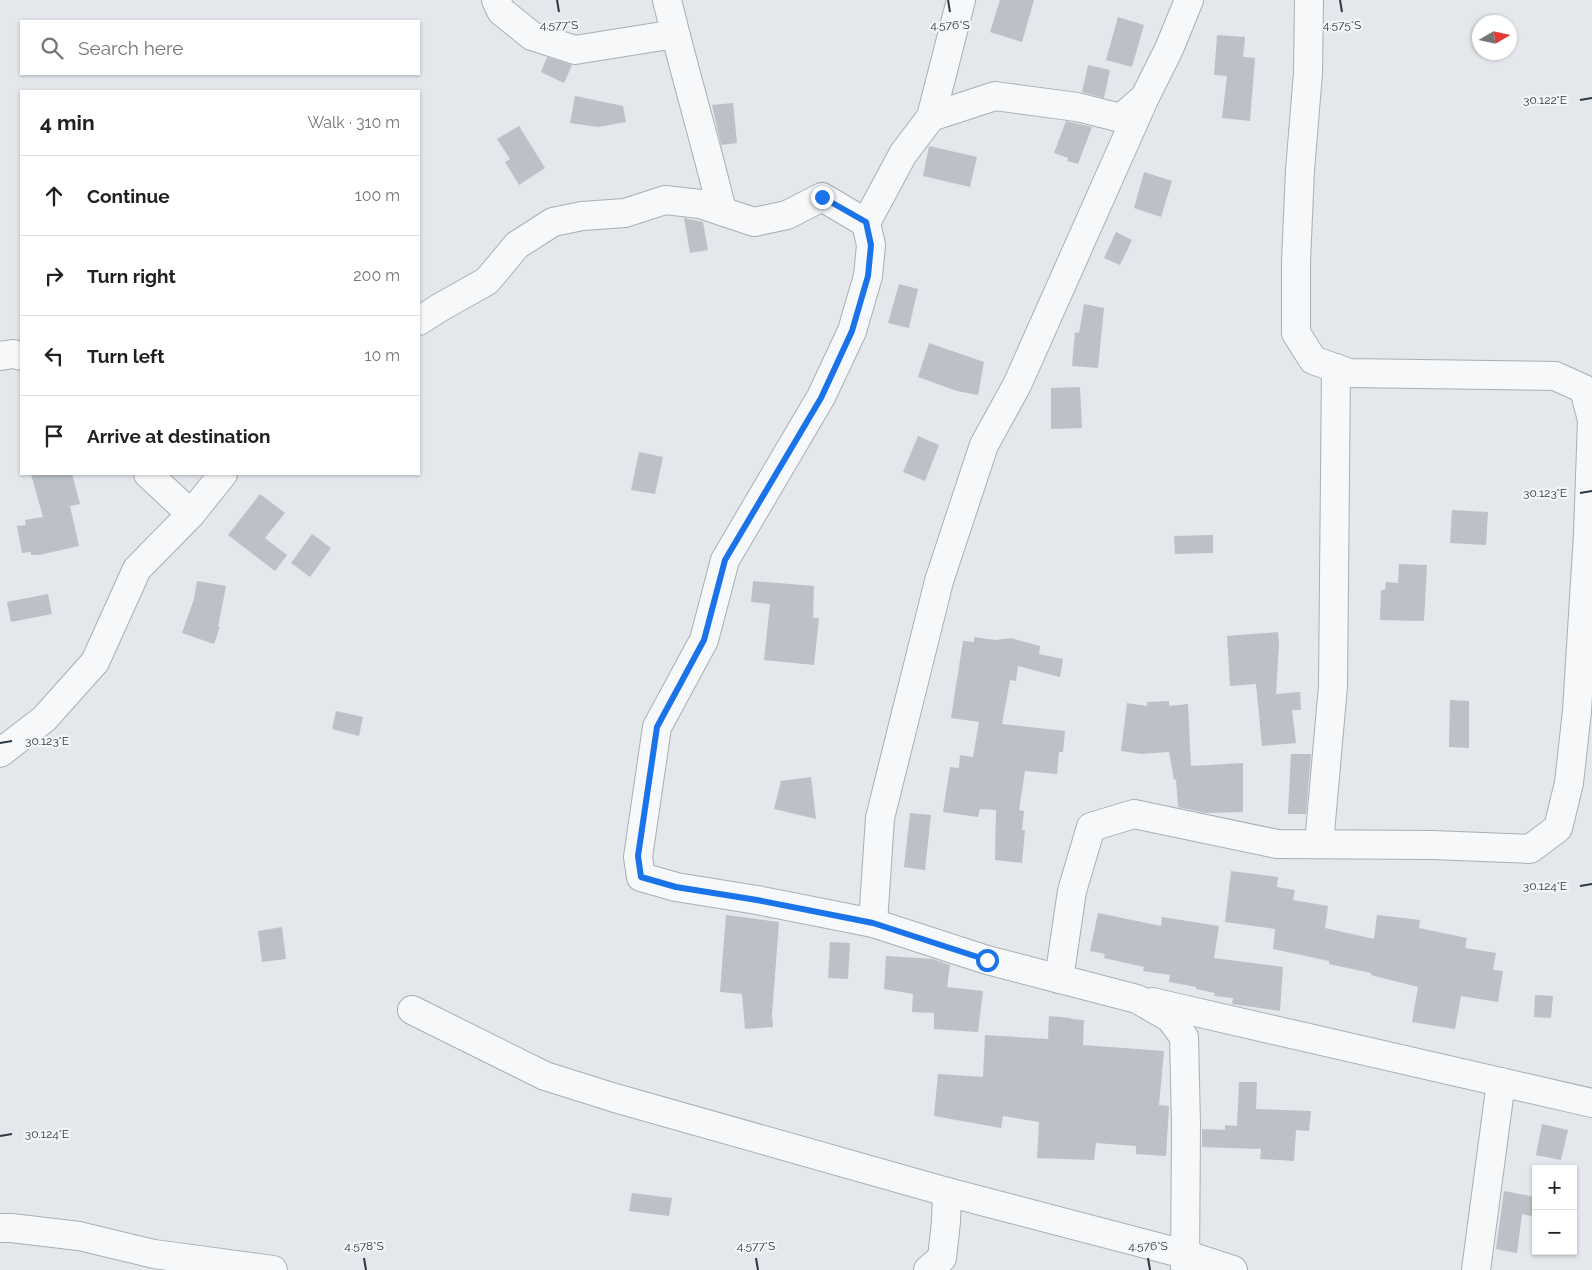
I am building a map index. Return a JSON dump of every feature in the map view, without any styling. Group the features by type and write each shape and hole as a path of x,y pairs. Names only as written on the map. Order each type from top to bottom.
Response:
{"street":[{"path":"496,0 501,11 532,36 575,50 675,34"},
{"path":"667,0 722,211"},
{"path":"960,0 930,117 903,154 866,222 871,245 868,276 852,331 821,398 725,560 704,640 657,727 638,856 641,877 676,887 757,900 873,923 987,960 1137,999 1592,1103"},
{"path":"873,923 880,818 939,581 984,445 1017,385 1190,0"},
{"path":"1059,978 1072,891 1091,827 1134,814 1277,844 1433,845 1530,849 1558,828 1569,783 1577,711 1592,420 1584,389 1555,376 1349,373 1313,360 1296,333 1296,262 1300,170 1308,73 1309,0"},
{"path":"930,117 995,96 1077,107 1121,118 1145,97"},
{"path":"420,320 487,281 517,245 554,222 582,216 625,213 665,200 700,204 754,222 787,215 822,197 866,222"},
{"path":"0,356 13,354 20,356"},
{"path":"1320,844 1332,686 1336,368"},
{"path":"149,475 191,514"},
{"path":"0,753 44,719 95,662 137,569 191,514 222,475"},
{"path":"1137,999 1170,1018 1184,1037 1186,1125 1184,1262"},
{"path":"412,1010 545,1076 615,1098 947,1192 1184,1262 1233,1270"},
{"path":"1476,1270 1500,1082"},
{"path":"928,1270 942,1258 947,1192"},
{"path":"0,1228 79,1236 154,1254 273,1270"}],"building":[{"path":"1000,0 1034,0 1022,42 990,32"},
{"path":"1118,17 1144,25 1132,67 1106,60"},
{"path":"1217,35 1245,37 1243,57 1255,58 1250,121 1222,118 1227,76 1214,75"},
{"path":"547,57 572,65 564,83 541,72"},
{"path":"1088,65 1110,70 1104,98 1082,92"},
{"path":"575,96 623,106 626,122 598,127 570,123"},
{"path":"733,103 737,143 721,145 712,105"},
{"path":"1066,121 1092,127 1078,164 1067,161 1068,158 1054,153"},
{"path":"519,126 545,168 519,185 505,162 510,159 497,139"},
{"path":"929,146 977,157 970,187 923,176"},
{"path":"1144,172 1172,181 1161,217 1134,208"},
{"path":"684,218 703,222 708,250 690,253"},
{"path":"1116,232 1132,240 1120,265 1104,258"},
{"path":"899,284 918,289 909,328 888,323"},
{"path":"1084,304 1104,308 1098,368 1072,366 1075,332 1079,333"},
{"path":"929,343 984,362 978,395 957,391 918,377"},
{"path":"1080,387 1082,428 1051,429 1051,388"},
{"path":"918,436 939,445 925,481 903,472"},
{"path":"639,452 663,457 655,494 631,490"},
{"path":"31,475 72,475 80,504 70,506 79,546 39,555 31,555 31,552 22,553 17,526 26,525 25,520 43,517"},
{"path":"260,494 285,513 265,538 287,555 275,571 228,535"},
{"path":"1452,510 1488,512 1486,545 1450,543"},
{"path":"312,534 331,548 310,577 291,563"},
{"path":"1213,535 1213,553 1175,554 1174,536"},
{"path":"1399,564 1427,565 1424,621 1380,620 1381,590 1385,590 1386,582 1398,583"},
{"path":"197,581 226,586 218,627 220,627 214,644 182,633 194,599"},
{"path":"753,581 814,586 813,618 819,618 814,665 764,660 770,604 751,602"},
{"path":"48,594 52,614 11,622 7,602"},
{"path":"1278,632 1276,694 1300,692 1301,710 1292,710 1296,743 1262,746 1256,684 1230,686 1227,636"},
{"path":"974,637 995,640 1011,638 1040,646 1039,654 1063,659 1060,677 1018,666 1016,681 1010,680 1002,724 1065,731 1063,752 1059,752 1057,774 1025,771 1019,810 1024,811 1022,830 1025,830 1022,863 995,860 996,810 980,809 978,817 943,812 950,767 959,768 960,755 973,757 979,722 951,718 963,641 974,642"},
{"path":"1450,700 1469,701 1469,748 1449,747"},
{"path":"1169,701 1169,706 1188,704 1191,766 1243,763 1243,812 1206,813 1178,807 1176,779 1174,780 1169,752 1141,754 1121,751 1127,703 1147,706 1147,702"},
{"path":"336,711 363,717 359,736 332,729"},
{"path":"1291,754 1311,754 1306,814 1288,814"},
{"path":"811,777 816,819 774,809 781,781"},
{"path":"910,813 931,815 925,870 904,867"},
{"path":"1231,871 1278,877 1277,887 1295,890 1293,900 1328,906 1325,928 1374,939 1377,915 1420,920 1419,928 1467,938 1465,948 1496,953 1493,970 1503,971 1498,1002 1461,996 1455,1029 1412,1022 1418,987 1371,975 1371,973 1329,964 1329,961 1273,949 1275,929 1225,922"},
{"path":"1098,913 1161,926 1162,917 1219,926 1214,958 1283,967 1280,1011 1232,1004 1233,998 1214,996 1215,993 1196,989 1196,987 1169,982 1170,975 1143,971 1144,967 1104,958 1105,954 1090,951"},
{"path":"726,915 779,922 772,1015 773,1027 745,1029 742,994 720,992"},
{"path":"282,927 286,959 262,962 258,931"},
{"path":"830,942 850,943 848,979 828,978"},
{"path":"886,956 933,959 950,965 947,987 983,991 978,1032 934,1029 934,1013 912,1012 913,994 884,989"},
{"path":"1535,995 1553,996 1551,1018 1534,1017"},
{"path":"1049,1016 1084,1020 1083,1045 1164,1051 1159,1105 1169,1106 1166,1156 1136,1154 1136,1146 1096,1143 1094,1160 1037,1158 1039,1122 1003,1116 1001,1128 934,1116 938,1074 983,1077 985,1035 1048,1039"},
{"path":"1239,1082 1257,1082 1256,1109 1311,1111 1309,1131 1296,1130 1294,1161 1260,1159 1261,1149 1202,1147 1202,1129 1225,1130 1225,1125 1237,1126"},
{"path":"1542,1124 1568,1130 1561,1160 1536,1155"},
{"path":"1504,1191 1532,1196 1532,1216 1522,1214 1517,1253 1496,1249"},
{"path":"632,1193 672,1198 669,1216 629,1211"}],"route":[{"path":"822,197 866,222 871,245 868,276 852,331 821,398 725,560 704,640 657,727 638,856 641,877 676,887 757,900 873,923 987,960"}]}
